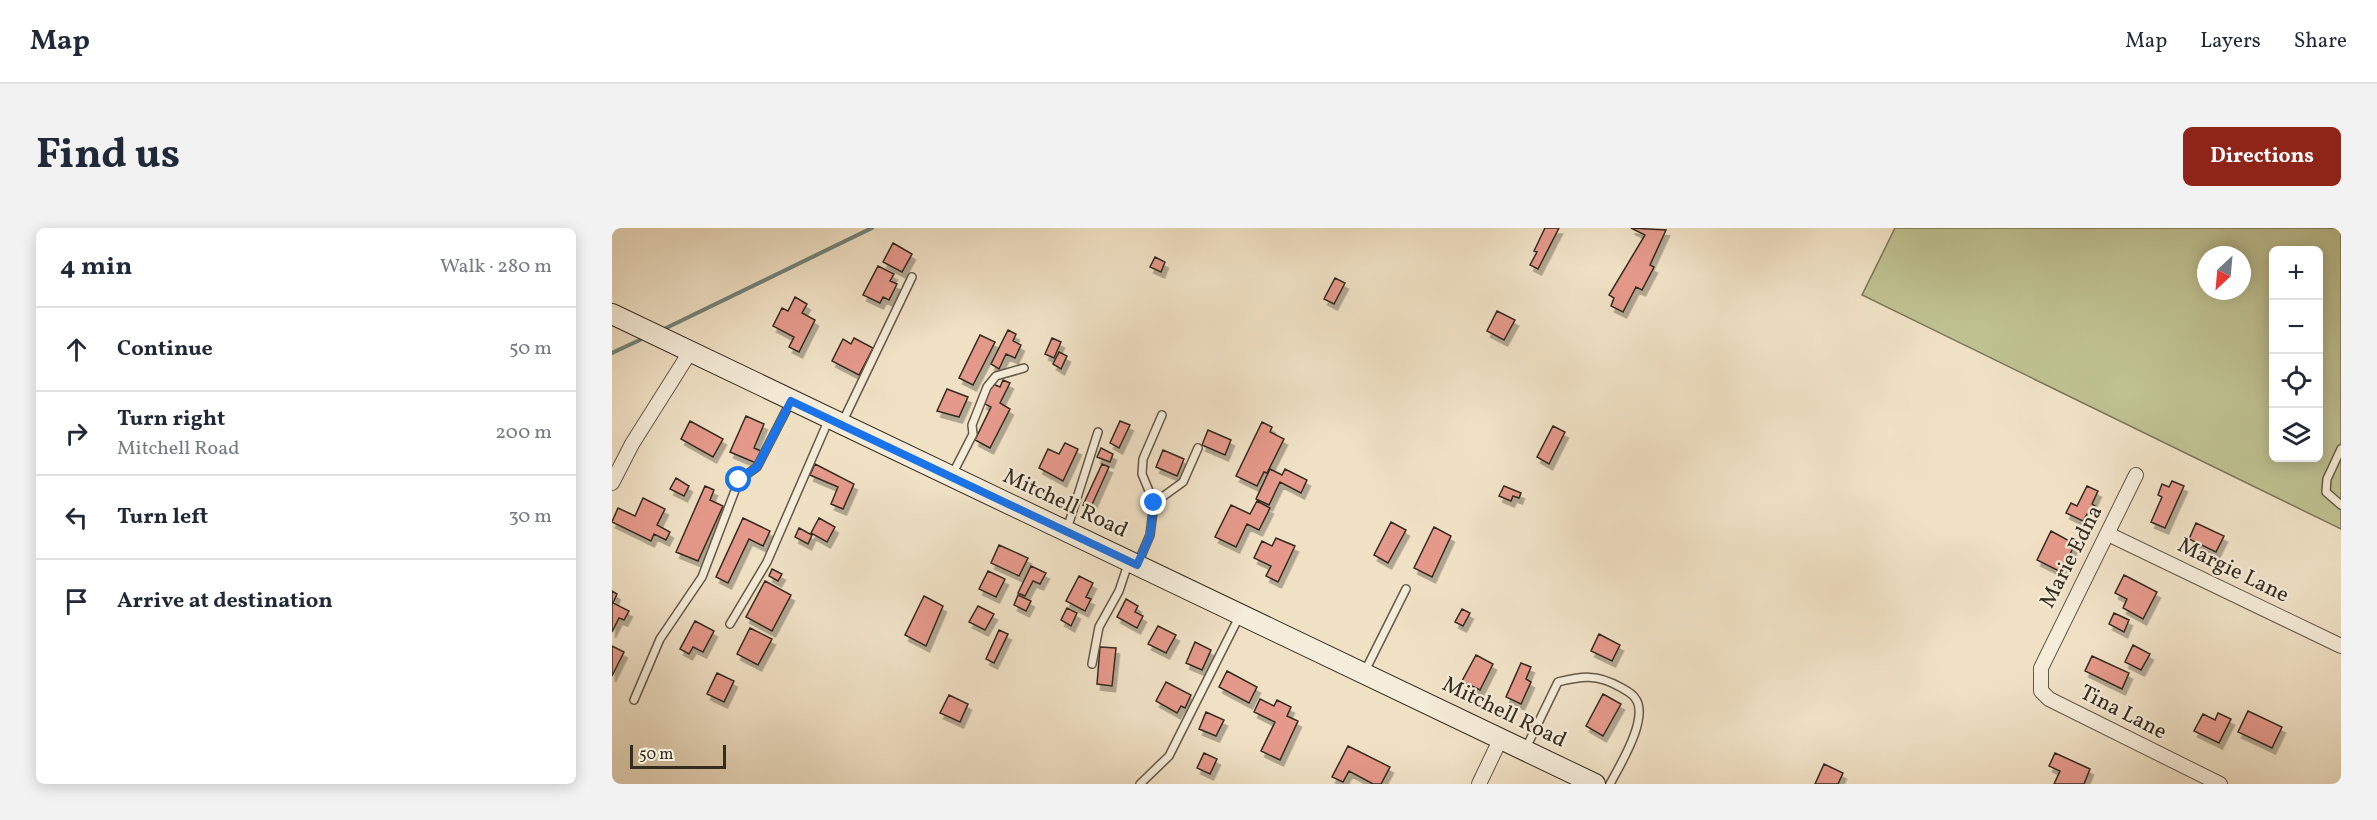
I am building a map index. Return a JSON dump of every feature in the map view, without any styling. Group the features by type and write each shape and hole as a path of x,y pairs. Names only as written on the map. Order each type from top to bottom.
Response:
{"street":[{"name":"Mitchell Road","path":"612,314 1595,784"},
{"path":"612,483 684,349"},
{"name":"Marie Edna","path":"2046,657 2136,476"},
{"name":"Margie Lane","path":"2108,534 2341,646"},
{"name":"Tina Lane","path":"2046,657 2041,668 2041,691 2049,699 2220,784"},
{"path":"1479,784 1501,738"}],"lane":[{"path":"730,624 767,562 835,422 912,277"},
{"path":"951,477 973,434 972,425 978,404 987,387 996,376 1024,368"},
{"path":"634,700 660,639 702,577 739,480 757,467 791,401"},
{"path":"1092,663 1099,627 1150,536 1154,503 1142,474 1143,459 1162,415"},
{"path":"1066,532 1098,432"},
{"path":"1154,503 1184,482 1198,448"},
{"path":"2341,449 2327,479 2326,492 2332,500 2341,505"},
{"path":"1364,673 1406,588"},
{"path":"1140,784 1169,756 1240,614"},
{"path":"1525,750 1558,682 1582,676 1607,680 1636,698 1640,710 1635,733 1610,784"}],"green space":[{"path":"1895,228 2341,228 2341,529 1862,295"}],"building":[{"path":"1545,228 1559,228 1538,269 1530,265"},
{"path":"1631,228 1666,230 1650,265 1654,267 1642,290 1636,287 1623,312 1611,306 1614,298 1609,295 1645,235"},
{"path":"893,243 912,254 902,272 883,262"},
{"path":"1155,257 1165,262 1161,272 1150,267"},
{"path":"878,266 894,274 890,281 897,284 889,300 883,297 880,303 863,295"},
{"path":"1335,278 1345,283 1334,304 1324,299"},
{"path":"795,297 807,304 802,313 815,320 799,352 789,347 794,337 773,326 782,308 788,311"},
{"path":"1497,311 1515,320 1504,340 1487,331"},
{"path":"1008,330 1016,334 1013,341 1021,345 1015,358 1006,354 999,369 991,364"},
{"path":"980,335 995,342 973,385 959,378"},
{"path":"854,338 873,348 859,375 832,361 843,339 851,344"},
{"path":"1052,338 1061,342 1054,358 1045,354"},
{"path":"1059,352 1067,356 1061,369 1053,364"},
{"path":"1003,380 1010,383 1000,403 1010,409 990,448 975,440 991,407 983,403 993,384 1000,387"},
{"path":"947,389 968,397 959,417 937,411"},
{"path":"746,416 764,424 754,448 761,451 756,463 730,452"},
{"path":"690,421 723,439 713,457 681,439"},
{"path":"1120,421 1130,425 1119,448 1110,443"},
{"path":"1262,422 1272,427 1270,432 1284,439 1267,473 1264,472 1257,486 1236,476"},
{"path":"1553,426 1565,432 1549,464 1537,457"},
{"path":"1208,430 1231,440 1225,455 1202,445"},
{"path":"1065,443 1078,449 1063,481 1039,468 1048,449 1059,454"},
{"path":"1101,448 1113,454 1110,462 1097,457"},
{"path":"1163,450 1184,459 1177,476 1156,467"},
{"path":"815,464 854,484 843,509 831,504 838,487 810,475"},
{"path":"1102,464 1109,467 1090,509 1083,505"},
{"path":"1270,469 1282,475 1285,469 1307,480 1301,493 1280,482 1269,505 1256,499"},
{"path":"676,478 689,486 684,496 670,489"},
{"path":"2172,481 2184,486 2165,528 2151,522 2162,497 2158,495 2162,484 2169,487"},
{"path":"705,486 714,490 710,500 723,506 698,561 676,552"},
{"path":"1504,486 1521,493 1519,498 1513,496 1511,501 1499,496"},
{"path":"2087,486 2098,491 2092,504 2095,506 2091,515 2087,514 2083,521 2066,513 2071,503 2077,506"},
{"path":"643,498 665,509 657,525 670,532 666,540 654,534 651,541 612,522 618,508 635,516"},
{"path":"1257,501 1270,508 1259,530 1247,524 1236,547 1215,537 1231,505 1250,514"},
{"path":"743,518 770,531 763,546 749,539 728,583 716,577"},
{"path":"819,518 835,527 827,542 811,533"},
{"path":"1391,522 1406,530 1388,563 1374,555"},
{"path":"2196,523 2224,536 2216,552 2189,539"},
{"path":"1434,527 1451,536 1432,577 1414,568"},
{"path":"799,528 812,535 808,544 795,537"},
{"path":"2051,531 2075,544 2061,572 2037,560"},
{"path":"1276,538 1295,546 1278,582 1266,576 1271,566 1254,558 1262,541 1272,546"},
{"path":"999,545 1028,558 1019,576 991,563"},
{"path":"1031,566 1046,573 1040,584 1033,581 1025,596 1018,593"},
{"path":"772,569 782,574 778,581 769,576"},
{"path":"988,571 1005,579 996,597 979,589"},
{"path":"2124,575 2157,592 2143,619 2123,608 2127,599 2115,593"},
{"path":"1079,576 1093,583 1086,597 1091,599 1085,611 1066,601"},
{"path":"765,581 791,595 772,631 746,617"},
{"path":"612,591 617,594 613,603 629,611 624,620 619,618 612,632"},
{"path":"1018,595 1031,601 1026,611 1014,605"},
{"path":"924,596 943,606 926,646 905,635"},
{"path":"1126,599 1138,606 1135,612 1143,616 1137,628 1117,617"},
{"path":"978,606 994,614 985,630 969,622"},
{"path":"1067,608 1077,613 1071,626 1061,620"},
{"path":"1462,609 1470,613 1463,626 1455,622"},
{"path":"2114,613 2129,620 2124,632 2109,624"},
{"path":"695,621 714,631 703,652 693,647 689,654 680,649"},
{"path":"1158,626 1176,635 1166,653 1148,644"},
{"path":"750,628 772,639 758,665 737,654"},
{"path":"999,630 1008,634 994,663 986,659"},
{"path":"1599,634 1620,645 1612,661 1591,651"},
{"path":"1195,642 1211,650 1202,670 1186,663"},
{"path":"2133,645 2150,654 2141,670 2125,662"},
{"path":"612,646 624,652 612,676"},
{"path":"1100,647 1116,648 1112,686 1097,684"},
{"path":"1476,655 1493,664 1480,690 1462,681"},
{"path":"2092,656 2129,673 2122,689 2085,671"},
{"path":"1521,663 1531,667 1526,679 1531,682 1521,704 1506,697"},
{"path":"1227,671 1257,687 1249,703 1219,687"},
{"path":"717,673 734,681 724,702 707,694"},
{"path":"1166,682 1191,695 1185,708 1181,706 1177,713 1156,701"},
{"path":"1603,694 1621,704 1603,736 1586,726"},
{"path":"949,695 968,704 960,722 940,713"},
{"path":"1260,699 1274,706 1277,700 1291,707 1287,716 1298,721 1280,760 1261,751 1275,722 1254,712"},
{"path":"2248,711 2282,727 2272,748 2238,732"},
{"path":"1206,712 1224,720 1216,736 1199,729"},
{"path":"2218,713 2231,719 2219,743 2194,731 2203,714 2215,720"},
{"path":"1348,746 1390,767 1381,784 1373,784 1349,771 1343,782 1332,777"},
{"path":"1204,753 1217,759 1210,774 1197,768"},
{"path":"2055,753 2090,769 2084,784 2054,784 2060,771 2049,766"},
{"path":"1824,764 1843,773 1838,784 1815,784"}],"waterway":[{"path":"662,330 872,228"},
{"path":"612,353 644,338"}],"route":[{"path":"739,480 757,467 791,401 1137,565 1150,536 1154,503"}]}
